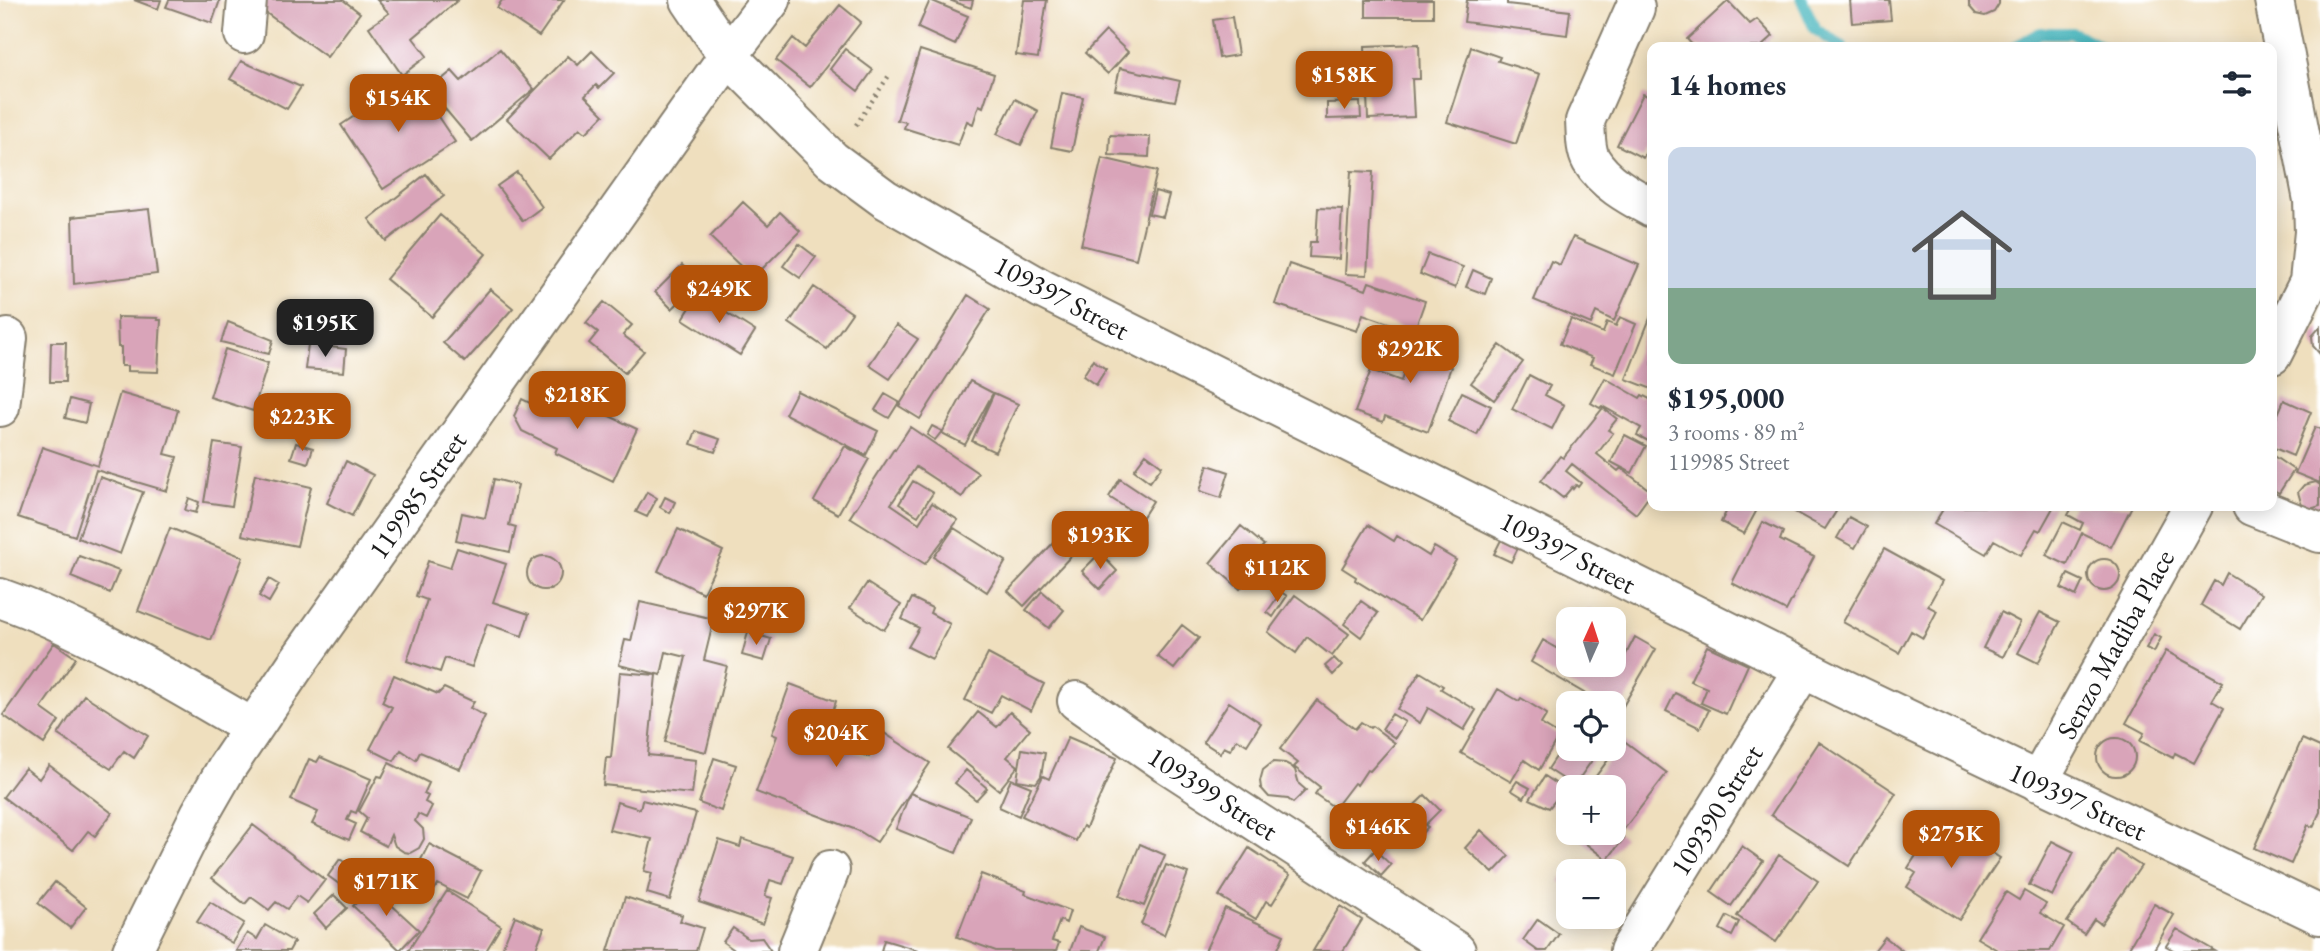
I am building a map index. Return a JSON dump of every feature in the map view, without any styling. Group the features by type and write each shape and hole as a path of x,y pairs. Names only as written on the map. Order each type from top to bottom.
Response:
{"street":[{"name":"109397 Street","path":"690,0 728,56 832,160 885,199 1042,289 1803,669 2320,915"},
{"name":"119985 Street","path":"132,951 200,814 253,728 728,56 771,0"},
{"path":"2274,0 2313,200 2314,232 2309,282 2277,345"},
{"path":"1634,8 1585,121 1586,142 1591,159 1612,184 1647,205"},
{"path":"0,407 8,338"},
{"name":"Senzo Madiba Place","path":"2038,782 2190,511"},
{"path":"2265,511 2320,533"},
{"path":"0,598 32,609 122,653 253,728"},
{"name":"109390 Street","path":"1629,951 1803,669"},
{"name":"109399 Street","path":"1077,701 1166,763 1456,951"},
{"path":"797,951 830,870"}],"path":[{"path":"832,160 890,74"}],"building":[{"path":"134,0 161,0 158,9"},
{"path":"169,0 220,0 212,23 166,7"},
{"path":"263,0 343,0 360,13 327,57 258,7"},
{"path":"377,0 458,0 413,38 427,56 402,75 369,27 389,13"},
{"path":"502,0 564,0 539,36 497,8"},
{"path":"930,0 968,16 955,45 918,28"},
{"path":"949,0 973,0 971,8"},
{"path":"1024,0 1047,0 1038,58 1016,55"},
{"path":"1366,0 1433,0 1433,17 1366,17"},
{"path":"1467,0 1507,0 1507,4 1570,11 1567,35 1464,22"},
{"path":"1850,0 1889,0 1891,20 1852,23"},
{"path":"1969,0 1999,0 1999,4 1994,12 1985,16 1976,14 1969,6"},
{"path":"1728,1 1750,24 1757,19 1773,36 1766,42 1690,42 1687,39"},
{"path":"840,5 861,22 810,87 776,60 793,38 805,48"},
{"path":"1232,17 1238,55 1219,58 1213,20"},
{"path":"1106,31 1128,52 1108,74 1085,53"},
{"path":"1419,44 1420,79 1412,79 1414,117 1368,119 1365,46"},
{"path":"1471,47 1500,57 1498,61 1540,74 1516,144 1447,122"},
{"path":"500,49 534,89 472,141 429,90 452,71 461,81"},
{"path":"845,49 873,70 858,91 830,69"},
{"path":"920,50 994,74 983,107 979,105 973,124 967,121 958,145 904,128 906,122 897,120"},
{"path":"592,51 614,73 599,88 596,85 585,96 604,115 586,133 580,128 549,159 507,119 568,56 578,65"},
{"path":"241,61 301,87 287,109 230,79"},
{"path":"1120,68 1180,81 1175,101 1115,90"},
{"path":"412,78 455,142 383,189 341,125"},
{"path":"1062,93 1083,97 1072,151 1051,147"},
{"path":"1643,94 1647,96 1647,150 1643,158 1617,145"},
{"path":"1015,99 1038,111 1021,145 997,134"},
{"path":"1360,102 1361,118 1327,119 1327,103"},
{"path":"1110,135 1150,137 1149,157 1109,155"},
{"path":"1102,158 1157,171 1136,259 1081,245"},
{"path":"1351,171 1373,172 1367,275 1345,274"},
{"path":"517,172 542,207 523,221 497,186"},
{"path":"426,174 444,196 386,241 369,219"},
{"path":"1155,191 1169,195 1163,217 1149,214"},
{"path":"743,202 768,225 780,212 800,231 753,278 710,237"},
{"path":"1318,208 1342,209 1339,259 1309,257 1310,242 1316,242"},
{"path":"149,209 157,274 74,284 72,217"},
{"path":"440,215 486,254 432,317 386,279"},
{"path":"1573,237 1639,265 1614,321 1596,312 1591,324 1534,300 1551,261 1560,265"},
{"path":"799,244 816,257 800,278 783,266"},
{"path":"1428,254 1463,267 1455,288 1420,274"},
{"path":"1289,264 1366,290 1369,282 1425,301 1414,332 1363,314 1357,331 1275,304"},
{"path":"682,265 700,282 672,309 655,292"},
{"path":"1473,270 1491,278 1485,294 1466,287"},
{"path":"814,287 852,313 827,349 789,323"},
{"path":"490,289 513,308 465,362 443,343"},
{"path":"698,295 755,331 740,355 683,319"},
{"path":"968,295 990,309 920,419 899,406"},
{"path":"604,302 632,325 623,335 644,351 625,373 589,343 598,332 586,323"},
{"path":"117,317 161,320 158,372 127,371 127,366 121,366"},
{"path":"1620,317 1636,324 1615,374 1590,364 1593,358 1560,344 1571,319 1603,333 1607,322 1616,326"},
{"path":"228,322 273,340 269,354 221,342"},
{"path":"896,325 918,339 890,379 869,365"},
{"path":"1647,326 1647,387 1626,379"},
{"path":"2320,327 2320,354 2313,346 2312,336"},
{"path":"1420,328 1453,340 1444,365 1451,367 1428,432 1385,416 1383,422 1355,412 1371,370 1401,381"},
{"path":"51,342 66,342 65,382 50,382"},
{"path":"308,344 346,349 344,372 305,369"},
{"path":"1500,345 1523,362 1494,400 1471,383"},
{"path":"225,349 268,363 253,411 210,397"},
{"path":"1093,360 1106,369 1096,385 1083,376"},
{"path":"1529,375 1550,386 1545,395 1564,405 1552,429 1512,409"},
{"path":"1605,378 1640,398 1642,395 1647,398 1647,440 1637,435 1641,428 1602,406 1600,408 1591,403"},
{"path":"970,381 993,393 965,445 942,433"},
{"path":"544,385 637,429 613,481 555,453 557,448 522,431 514,416 522,399 534,405"},
{"path":"797,391 878,431 866,455 785,414"},
{"path":"1462,392 1491,406 1477,435 1448,421"},
{"path":"120,393 178,410 165,454 177,457 167,491 96,470 75,536 18,517 42,447 98,466"},
{"path":"994,393 1018,404 995,452 972,441"},
{"path":"885,394 899,402 889,418 875,410"},
{"path":"70,399 89,404 85,423 65,418"},
{"path":"2284,400 2311,412 2293,456 2277,449 2277,416"},
{"path":"1603,408 1617,419 1608,430 1613,433 1597,454 1618,471 1621,468 1647,488 1647,499 1636,514 1572,464 1566,471 1581,483 1578,487 1572,487 1563,498 1541,481 1560,456 1563,458"},
{"path":"932,426 942,431 935,440 927,435"},
{"path":"910,427 978,473 962,497 916,467 891,504 919,523 932,503 958,520 925,564 850,517"},
{"path":"2315,427 2320,429 2320,483 2295,473"},
{"path":"696,431 720,439 715,452 691,444"},
{"path":"1625,435 1646,446 1632,473 1611,462"},
{"path":"214,443 242,447 232,506 204,502"},
{"path":"296,443 313,448 308,463 291,458"},
{"path":"845,446 869,459 838,514 814,501"},
{"path":"1146,454 1162,466 1150,482 1134,470"},
{"path":"2277,458 2294,470 2279,493 2277,492"},
{"path":"346,461 373,475 352,516 327,503"},
{"path":"1208,465 1229,472 1221,498 1200,491"},
{"path":"255,474 311,487 297,546 242,535"},
{"path":"100,477 143,492 120,554 78,538"},
{"path":"494,479 518,485 509,525 516,527 510,552 456,540 462,513 485,518"},
{"path":"1120,479 1153,501 1142,518 1109,497"},
{"path":"913,481 933,493 918,516 899,504"},
{"path":"2316,482 2320,485 2320,506 2310,509 2302,506 2298,492 2304,485"},
{"path":"647,492 657,498 647,517 636,512"},
{"path":"665,497 675,502 670,513 660,507"},
{"path":"189,498 199,502 196,513 185,510"},
{"path":"1726,511 1756,511 1744,534 1721,522"},
{"path":"1793,511 1836,511 1825,529"},
{"path":"1942,511 2051,511 2040,531 2036,529 2021,555 1994,540 1986,554 1934,524"},
{"path":"2070,511 2129,511 2111,547 2082,533 2067,565 2046,555 2063,522 2080,530 2083,523 2068,515"},
{"path":"1849,517 1867,527 1855,548 1837,538"},
{"path":"1763,522 1783,532 1780,540 1814,557 1786,611 1732,583"},
{"path":"1368,525 1394,541 1397,536 1429,556 1434,547 1456,560 1420,620 1355,580 1356,577 1342,568"},
{"path":"1241,526 1264,545 1247,564 1256,571 1240,589 1210,563"},
{"path":"170,528 243,557 211,640 138,611"},
{"path":"954,528 1006,561 987,592 934,557"},
{"path":"678,529 723,551 703,593 658,571"},
{"path":"1056,540 1072,555 1024,606 1008,591"},
{"path":"1501,540 1518,548 1511,562 1494,554"},
{"path":"457,548 506,564 493,602 529,614 522,636 487,624 472,667 445,658 440,672 407,661 427,600 416,596 428,561 450,568"},
{"path":"1884,549 1942,581 1928,606 1937,611 1923,638 1911,631 1899,653 1843,622"},
{"path":"1100,553 1117,571 1100,589 1082,571"},
{"path":"79,556 119,571 110,593 71,577"},
{"path":"544,556 556,561 561,573 556,585 544,590 532,585 527,573 532,561"},
{"path":"2104,559 2116,563 2120,575 2116,587 2104,591 2092,587 2088,575 2092,563"},
{"path":"2227,573 2261,594 2240,629 2201,605 2214,581 2221,585"},
{"path":"2068,574 2083,581 2076,596 2061,588"},
{"path":"269,579 279,585 269,602 259,596"},
{"path":"867,583 901,605 884,630 850,608"},
{"path":"1042,591 1064,610 1049,628 1026,610"},
{"path":"1281,592 1287,596 1273,617 1267,612"},
{"path":"1295,595 1349,634 1332,656 1307,637 1296,653 1268,632"},
{"path":"912,598 932,608 930,613 950,624 932,659 908,647 919,628 902,619"},
{"path":"1361,601 1378,613 1361,637 1344,624"},
{"path":"640,602 714,619 704,660 727,666 706,752 665,742 686,657 666,652 661,675 619,665 625,640 631,641"},
{"path":"2001,612 2020,622 2003,657 1983,648"},
{"path":"2040,612 2060,622 2038,663 2018,653"},
{"path":"1182,625 1199,638 1174,669 1157,656"},
{"path":"748,632 771,639 764,661 742,655"},
{"path":"2154,634 2161,638 2154,652 2146,648"},
{"path":"1635,637 1656,649 1626,701 1626,691 1581,691 1557,677 1626,677 1626,654"},
{"path":"1543,640 1556,647 1556,677 1531,662"},
{"path":"54,643 76,658 41,708 59,721 44,744 3,715"},
{"path":"1707,646 1748,665 1726,714 1701,703 1707,688 1690,681"},
{"path":"2166,651 2223,682 2212,701 2224,708 2194,763 2175,753 2173,758 2140,741 2144,733 2126,723"},
{"path":"988,654 1044,684 1031,711 1001,695 991,713 965,700"},
{"path":"1334,658 1342,666 1333,675 1325,666"},
{"path":"620,672 656,675 648,755 696,760 692,794 603,785 606,758 611,758"},
{"path":"1420,672 1443,686 1441,689 1476,710 1464,730 1428,708 1420,723 1397,709"},
{"path":"394,675 438,694 444,688 474,702 470,708 485,716 460,769 420,752 416,760 401,750 394,761 370,749 392,707 382,702"},
{"path":"790,684 836,701 824,740 869,757 884,733 930,763 877,842 859,831 756,792 777,736 772,734"},
{"path":"1498,689 1519,701 1521,698 1547,714 1541,724 1556,733 1556,740 1539,770 1524,760 1511,782 1461,753"},
{"path":"1675,693 1709,710 1700,728 1666,711"},
{"path":"84,695 148,736 134,758 124,751 111,769 58,735"},
{"path":"1317,700 1355,729 1361,722 1370,728 1372,726 1395,743 1370,771 1367,770 1357,785 1354,783 1335,808 1315,794 1320,787 1294,767 1298,763 1280,749"},
{"path":"1229,702 1261,723 1247,745 1237,739 1230,750 1224,747 1220,753 1203,742"},
{"path":"978,712 997,727 1010,712 1030,729 1007,757 1018,766 999,790 948,749"},
{"path":"1392,714 1405,722 1395,738 1382,729"},
{"path":"1068,737 1117,758 1086,828 1083,826 1076,841 1022,816 1043,776 1049,779"},
{"path":"2116,738 2129,744 2135,757 2129,770 2116,776 2103,770 2097,757 2103,744"},
{"path":"2302,739 2320,747 2320,812 2313,827 2308,825 2291,864 2254,848"},
{"path":"1626,742 1667,773 1626,826 1626,775 1597,775 1607,761 1626,761"},
{"path":"1819,742 1896,793 1849,866 1771,815"},
{"path":"1022,749 1045,753 1041,776 1036,783 1017,780"},
{"path":"320,757 371,779 356,813 351,811 347,820 356,824 349,840 312,824 318,812 291,800 309,759 317,762"},
{"path":"1556,757 1556,761 1592,761 1582,775 1557,775 1548,769"},
{"path":"714,758 736,765 721,811 699,803"},
{"path":"1273,762 1291,766 1299,784 1306,790 1293,803 1288,799 1269,797 1261,788 1263,770"},
{"path":"389,763 429,783 424,794 428,796 425,802 432,806 426,818 418,814 415,821 423,829 424,839 419,848 410,853 395,846 391,835 386,846 360,832 367,818 359,811 378,776 382,777"},
{"path":"49,765 112,813 95,836 88,831 73,850 3,797 25,768 39,779"},
{"path":"966,770 987,788 976,800 955,783"},
{"path":"1545,776 1556,784 1556,799 1549,808 1530,799"},
{"path":"1011,779 1031,787 1019,816 999,807"},
{"path":"1517,781 1530,788 1524,798 1511,790"},
{"path":"910,793 971,817 956,853 896,829"},
{"path":"1425,795 1440,810 1416,839 1398,821"},
{"path":"642,800 696,813 670,900 647,893 652,873 644,871 652,839 609,830 617,802 640,809"},
{"path":"1938,821 1947,828 1949,825 2000,858 1959,920 1907,887 1916,873 1908,868"},
{"path":"253,825 325,880 307,903 297,896 287,909 276,902 269,910 251,897 245,904 212,878"},
{"path":"1481,830 1509,856 1493,873 1465,848"},
{"path":"742,839 793,856 783,884 770,880 765,896 772,898 763,924 699,902 719,840 740,847"},
{"path":"2052,841 2074,852 2052,896 2029,885"},
{"path":"429,844 481,871 467,899 438,884 435,889 412,877"},
{"path":"1140,844 1165,855 1144,906 1119,896"},
{"path":"1588,845 1619,845 1606,859"},
{"path":"1742,846 1763,861 1731,906 1711,892"},
{"path":"1249,848 1290,875 1272,904 1266,901 1256,919 1219,896"},
{"path":"1375,850 1391,865 1381,876 1365,861"},
{"path":"2116,850 2141,866 2101,924 2094,919 2084,934 2067,922"},
{"path":"1779,855 1818,881 1776,942 1737,916"},
{"path":"340,859 371,882 358,898 328,876"},
{"path":"1166,865 1188,873 1164,935 1141,924"},
{"path":"981,874 1070,911 1066,923 1060,920 1052,941 1059,943 1056,951 996,951 957,937"},
{"path":"55,882 86,907 70,928 38,903"},
{"path":"372,887 419,930 400,950 353,906"},
{"path":"447,891 501,926 486,951 408,951"},
{"path":"2024,891 2046,904 2040,913 2064,927 2050,951 1999,951 1977,938 2006,892 2019,900"},
{"path":"334,895 347,908 326,928 314,914"},
{"path":"625,897 682,915 680,921 703,928 696,951 608,951"},
{"path":"210,902 244,923 232,943 197,922"},
{"path":"2154,904 2174,915 2153,951 2127,951"},
{"path":"1340,906 1362,920 1343,951 1313,951"},
{"path":"1225,908 1284,935 1277,951 1205,951"},
{"path":"515,916 544,928 535,951 502,949"},
{"path":"1727,916 1739,922 1732,936 1720,929"},
{"path":"1538,919 1559,934 1547,951 1538,951 1523,940"},
{"path":"265,925 294,942 289,951 236,951 247,933 257,939"},
{"path":"1079,927 1105,937 1099,951 1070,951"},
{"path":"733,928 749,939 762,938 771,951 736,951 723,942"},
{"path":"2177,929 2215,951 2175,951 2166,946"},
{"path":"1885,937 1903,951 1874,951"},
{"path":"884,940 918,950 918,951 881,951"}],"waterway":[{"path":"1802,0 1815,29 1834,42"},
{"path":"2024,42 2040,33 2072,33 2091,42"}]}
